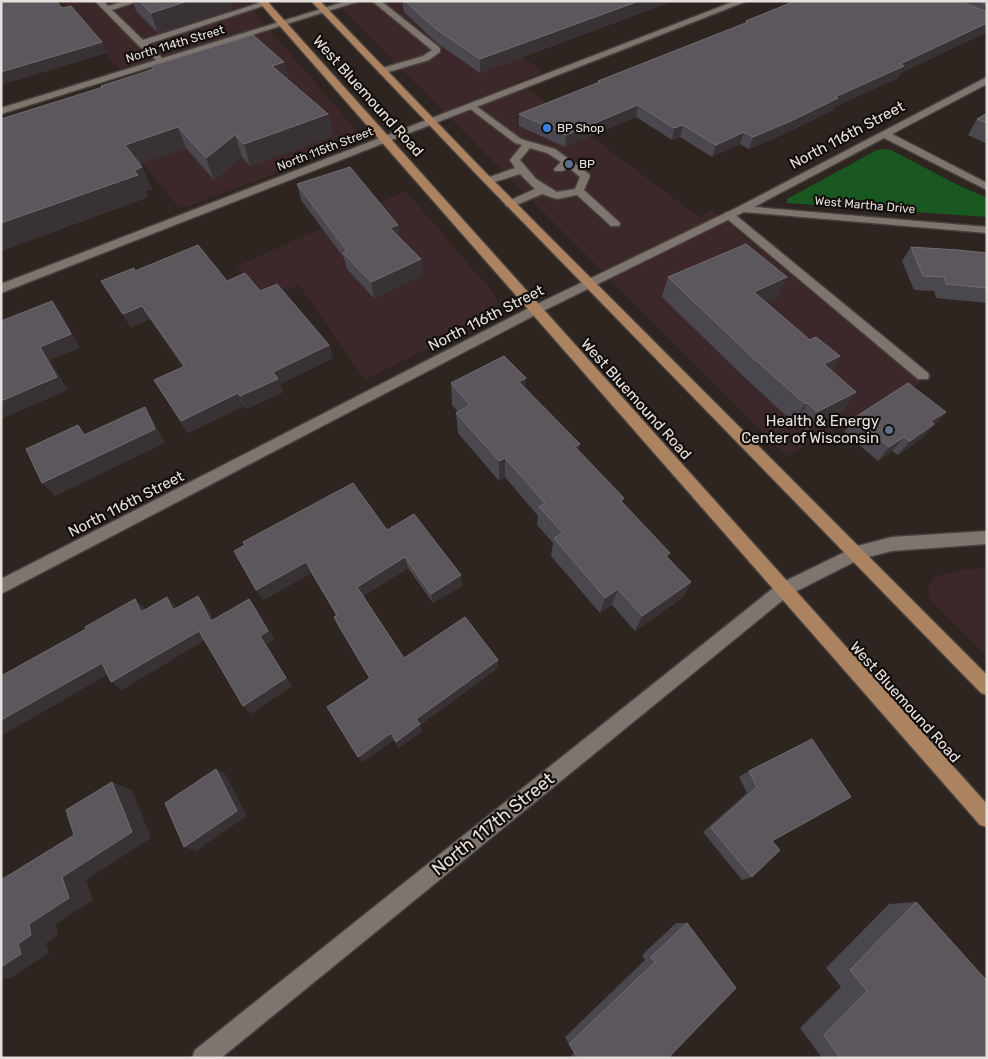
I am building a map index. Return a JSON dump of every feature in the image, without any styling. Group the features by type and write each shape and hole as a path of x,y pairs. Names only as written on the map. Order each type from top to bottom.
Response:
{"main road":[{"name":"West Bluemound Road","path":"315,1 587,284 857,553 987,687"},
{"name":"West Bluemound Road","path":"264,3 987,818"}],"street":[{"path":"98,1 161,61"},
{"path":"106,9 135,1"},
{"name":"North 114th Street","path":"1,111 356,1"},
{"path":"376,1 437,50 426,58 382,71"},
{"name":"North 115th Street","path":"1,289 743,1"},
{"path":"141,42 264,3"},
{"name":"North 116th Street","path":"1,587 535,310 742,209 987,80"},
{"path":"472,106 498,127 527,145 550,150 568,162 585,176 579,191"},
{"path":"884,134 987,187"},
{"path":"527,145 515,160 521,170 557,196 579,191"},
{"path":"559,169 568,162"},
{"path":"488,181 521,170"},
{"path":"510,204 541,185"},
{"path":"579,191 615,224"},
{"name":"West Martha Drive","path":"742,209 987,230"},
{"path":"729,215 924,376"},
{"name":"North 117th Street","path":"203,1058 783,590 857,553 892,544 987,537"}],"shaded area":[{"path":"61,1 245,1 356,130 357,136 354,142 339,150 180,209 131,149 195,125 138,64 119,69"},
{"path":"334,1 439,1 543,71 518,82 699,217 712,210 921,382 786,456"},
{"path":"406,191 494,294 499,307 486,319 365,380 299,285 261,300 237,266"},
{"path":"987,568 987,657 931,602 928,587 935,577 959,570"}],"green space":[{"path":"877,150 891,150 987,198 987,217 787,203 787,199"}],"building":[{"path":"1,1 56,1 62,8 71,6 102,42 1,72"},
{"path":"139,1 188,1 151,13"},
{"path":"405,1 639,1 480,59 436,29"},
{"path":"795,1 959,1 987,12 987,23 900,64 904,66 835,97 838,98 791,121 753,137 744,132 716,145 683,125 674,128 638,105 566,135 519,114 748,22 746,21"},
{"path":"978,1 987,1 987,5"},
{"path":"253,35 284,62 272,66 328,114 244,144 235,135 206,158 178,127 125,145 142,167 134,170 138,175 1,223 1,119 154,69 151,66"},
{"path":"987,113 987,123 977,119"},
{"path":"350,167 398,225 390,228 421,259 371,282 343,253 347,251 297,184"},
{"path":"746,244 787,277 754,292 810,340 816,337 840,356 824,364 856,392 817,412 807,403 805,404 752,357 668,277"},
{"path":"198,245 227,281 245,273 260,291 277,284 329,345 273,372 278,379 240,396 238,393 181,421 154,380 185,366 142,306 123,314 101,281 134,268 135,271"},
{"path":"911,247 987,253 987,288 946,284 944,277 923,276"},
{"path":"52,301 71,334 40,347 57,377 1,401 1,321"},
{"path":"504,356 526,378 519,382 580,444 575,447 624,498 620,500 670,553 666,556 691,582 642,616 618,589 605,598 554,538 563,533 539,507 545,503 505,458 499,461 456,413 470,405 451,383"},
{"name":"Health & Energy Center of Wisconsin","path":"908,383 946,412 931,421 934,424 910,441 904,437 889,447 854,418"},
{"path":"145,407 155,429 42,483 26,449 78,425 84,435"},
{"path":"353,483 387,530 414,514 461,575 431,594 405,557 357,587 404,658 465,617 498,660 416,719 420,724 396,742 391,733 358,757 327,707 370,678 334,617 337,615 306,562 256,590 234,551 245,545 243,542"},
{"path":"198,596 211,621 249,599 268,631 260,636 286,678 243,706 199,631 111,682 102,663 1,720 1,676 86,629 85,627 135,599 141,612 167,597 173,610"},
{"path":"812,739 851,797 772,841 780,850 752,877 711,828 757,787 749,771"},
{"path":"216,769 237,811 184,847 165,803"},
{"path":"112,782 132,832 62,877 69,898 29,924 31,935 18,944 21,954 1,967 1,880 74,835 66,810"},
{"path":"916,902 987,981 987,1058 840,1058 824,1035 867,991 850,970"},
{"path":"687,923 736,988 668,1058 578,1058 569,1044 655,962 651,957"}],"place":[{"name":"BP Shop","path":"547,128"},
{"name":"BP","path":"569,164"},
{"name":"Health & Energy Center of Wisconsin","path":"889,430"}]}
